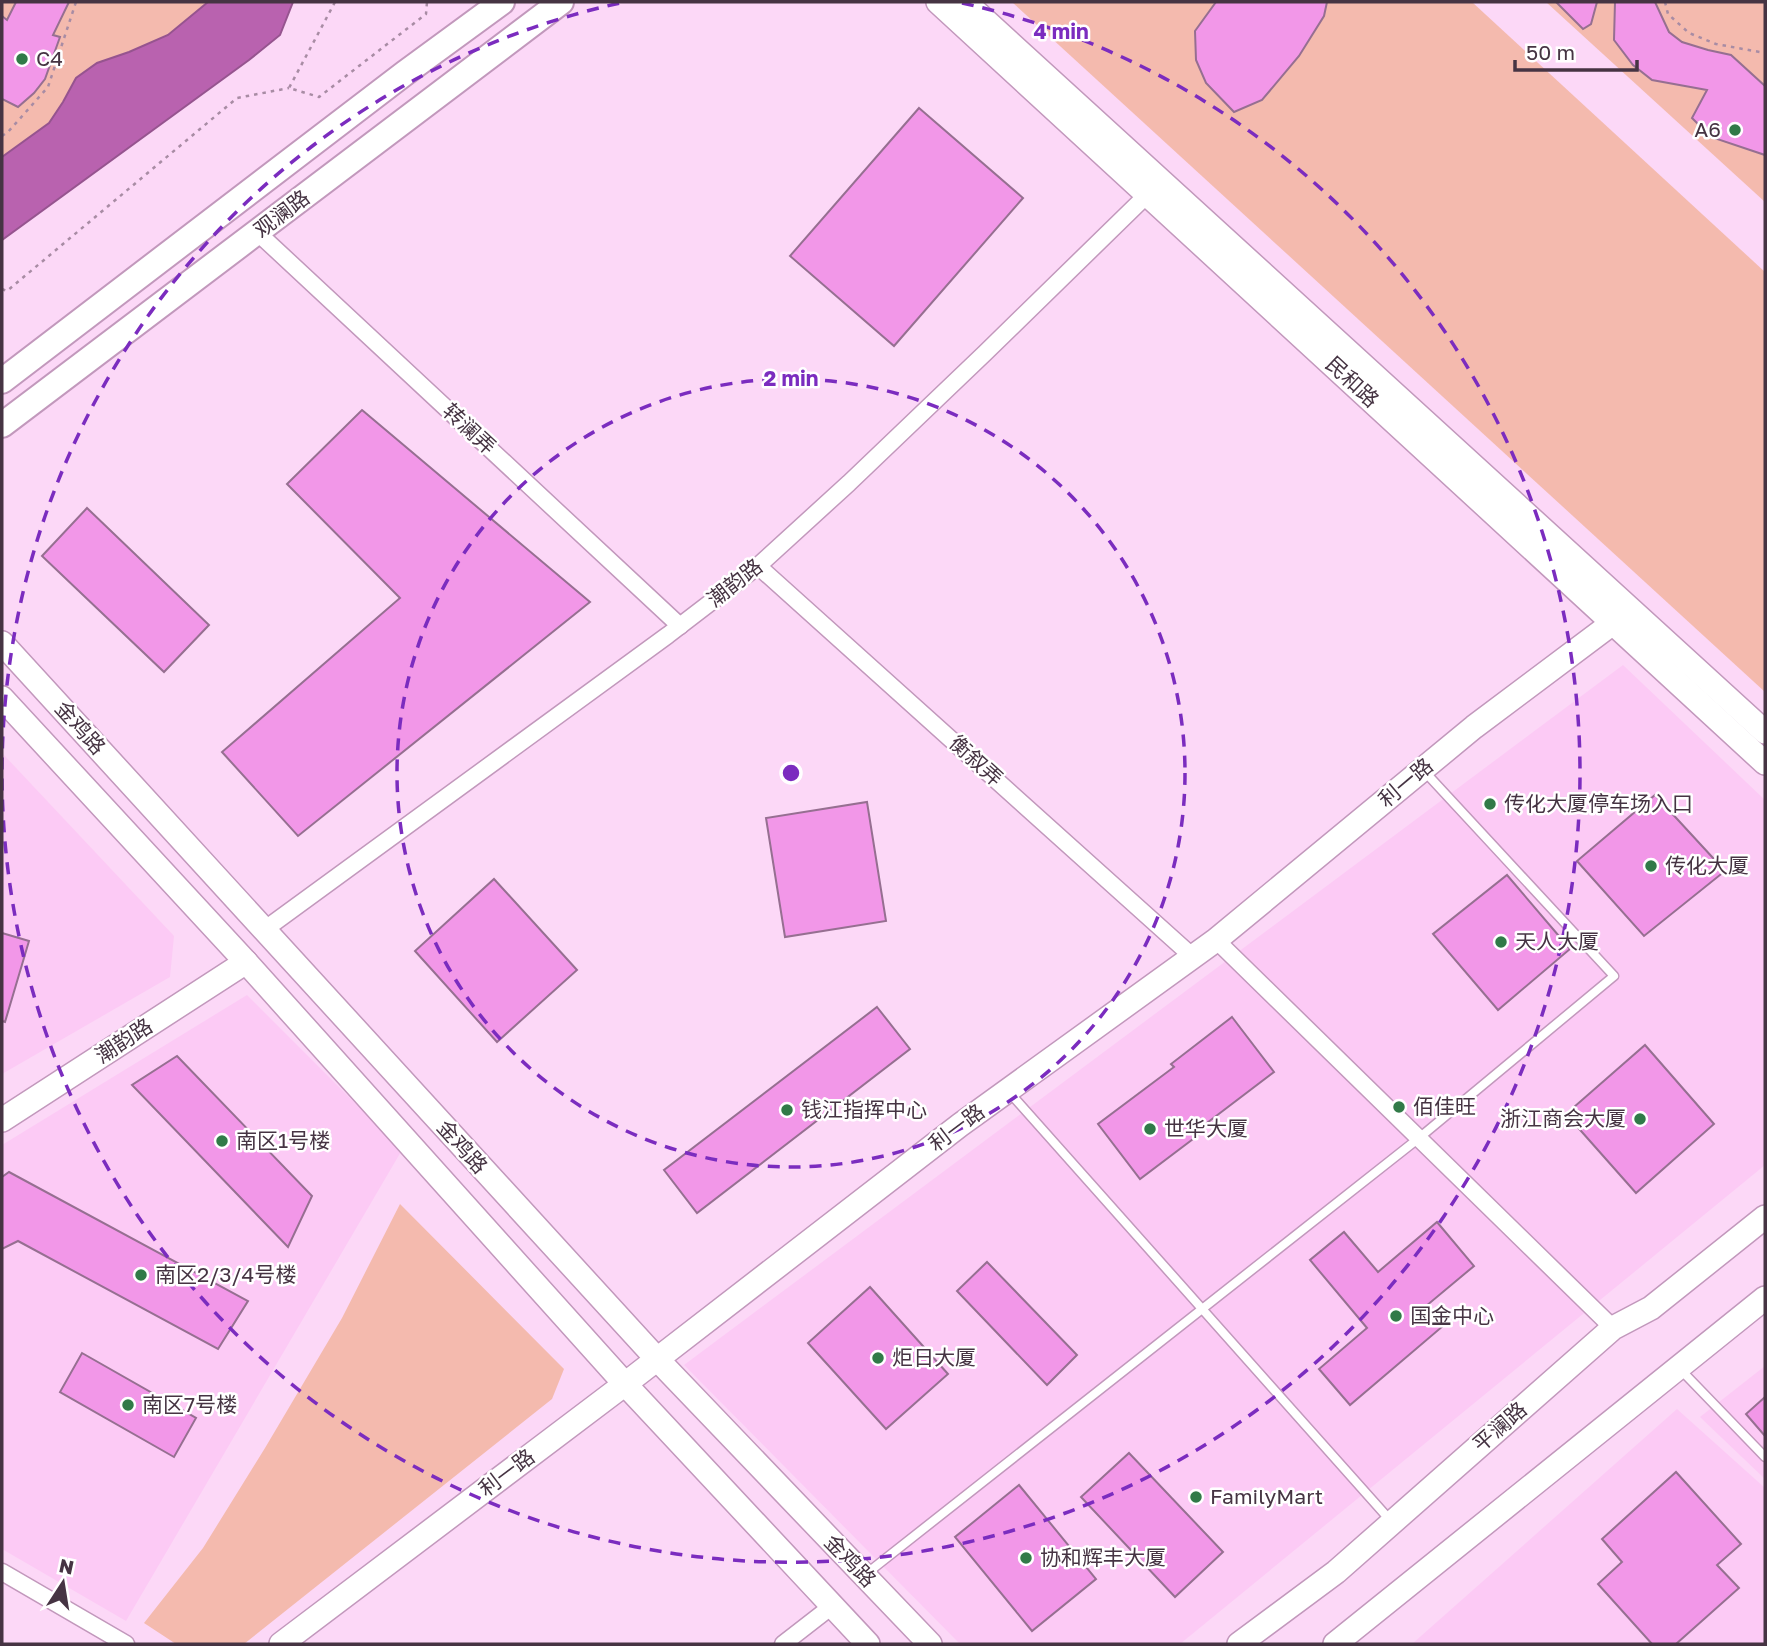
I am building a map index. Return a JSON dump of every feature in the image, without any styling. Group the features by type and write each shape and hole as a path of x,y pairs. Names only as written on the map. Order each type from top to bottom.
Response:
{"main road":[{"name":"观澜路","path":"2,381 502,2"},
{"name":"观澜路","path":"2,425 561,2"},
{"name":"民和路","path":"938,2 1154,187"},
{"name":"民和路","path":"965,2 1154,187 1621,615 1765,763"},
{"name":"民和路","path":"1621,615 1765,732"},
{"name":"利一路","path":"281,1644 657,1360 938,1142 1216,940 1474,727 1621,615"},
{"name":"金鸡路","path":"2,643 657,1360 930,1644"},
{"name":"金鸡路","path":"2,698 246,962 625,1384 868,1644"},
{"name":"潮韵路","path":"2,1120 246,962"},
{"name":"平澜路","path":"1239,1644 1336,1572 1614,1328 1651,1308 1765,1217"},
{"path":"1335,1644 1765,1298"}],"street":[{"name":"潮韵路","path":"264,930 758,566 859,474 1154,187"},
{"name":"转澜弄","path":"257,232 680,626"},
{"name":"衡叙弄","path":"758,566 1193,957"},
{"path":"1216,940 1614,1328"},
{"path":"2,1572 126,1644"},
{"path":"783,1644 832,1606"}],"lane":[{"path":"864,1576 1419,1138 1614,976 1423,770"},
{"path":"1008,1090 1392,1522"},
{"path":"1678,1367 1765,1457"}],"path":[{"path":"2,136 48,87 76,2"},
{"path":"289,88 335,2"},
{"path":"2,289 7,291 237,98 289,88 319,97 426,14 427,2"},
{"path":"1665,2 1668,14 1689,33 1716,44 1765,53"}],"shaded area":[{"path":"2,2 223,2 2,163"},
{"path":"208,2 293,2 280,35 2,240 2,157 49,123 76,78 97,63 168,35"},
{"path":"1012,2 1472,2 1765,272 1765,692"},
{"path":"1546,2 1765,2 1765,202"},
{"path":"1623,665 1765,800 1765,1165 1180,1644 960,1644 684,1365"},
{"path":"2,753 174,936 170,977 2,1074"},
{"path":"247,995 402,1150 126,1621 2,1549 2,1145"},
{"path":"400,1204 564,1369 552,1399 244,1644 176,1644 144,1623 203,1548 265,1448 342,1318"},
{"path":"1765,1366 1765,1479 1700,1417"},
{"path":"1677,1409 1765,1488 1765,1644 1412,1644"}],"building":[{"path":"16,2 69,2 53,35 60,37 45,79 18,107 2,99 2,16 7,20"},
{"path":"1216,2 1327,2 1324,16 1299,56 1262,100 1234,112 1206,83 1196,60 1195,31"},
{"path":"1556,2 1597,2 1591,24 1583,29"},
{"path":"1615,2 1655,2 1669,32 1682,42 1731,55 1765,86 1765,155 1711,137 1692,118 1707,90 1652,80 1633,65 1614,40"},
{"path":"919,108 1023,198 894,346 790,256"},
{"path":"362,410 590,602 298,836 222,752 400,598 287,484"},
{"path":"87,508 209,625 164,672 42,556"},
{"name":"传化大厦","path":"1655,795 1725,871 1644,936 1577,861"},
{"path":"867,802 886,921 785,937 766,818"},
{"name":"天人大厦","path":"1507,875 1570,949 1498,1010 1433,934"},
{"path":"494,879 577,970 497,1042 415,951"},
{"path":"2,933 29,941 5,1022 2,1021"},
{"name":"钱江指挥中心","path":"877,1007 910,1049 697,1213 664,1170"},
{"path":"1232,1017 1274,1072 1199,1129 1201,1133 1140,1179 1098,1124 1174,1067 1171,1064"},
{"name":"浙江商会大厦","path":"1645,1045 1714,1124 1636,1193 1566,1114"},
{"name":"南区1号楼","path":"177,1056 312,1196 288,1247 132,1085"},
{"name":"南区2/3/4号楼","path":"9,1172 248,1301 218,1349 18,1241 2,1249 2,1177"},
{"name":"国金中心","path":"1437,1222 1474,1266 1426,1306 1443,1326 1350,1405 1319,1369 1367,1328 1310,1260 1344,1232 1378,1272"},
{"path":"987,1262 1077,1355 1047,1385 957,1291"},
{"name":"炬日大厦","path":"870,1287 948,1374 886,1429 808,1343"},
{"name":"南区7号楼","path":"82,1353 196,1418 174,1457 60,1392"},
{"path":"1765,1397 1765,1436 1746,1414"},
{"path":"1129,1453 1223,1552 1175,1597 1081,1497"},
{"path":"1676,1472 1741,1544 1717,1565 1739,1588 1676,1644 1652,1644 1598,1584 1622,1562 1602,1539"},
{"name":"协和辉丰大厦","path":"1019,1485 1096,1579 1032,1631 955,1537"}],"place":[{"name":"C4","path":"22,59"},
{"name":"A6","path":"1735,130"},
{"name":"传化大厦停车场入口","path":"1490,804"},
{"name":"传化大厦","path":"1651,866"},
{"name":"天人大厦","path":"1501,942"},
{"name":"佰佳旺","path":"1399,1107"},
{"name":"钱江指挥中心","path":"787,1110"},
{"name":"浙江商会大厦","path":"1640,1119"},
{"name":"世华大厦","path":"1150,1129"},
{"name":"南区1号楼","path":"222,1141"},
{"name":"南区2/3/4号楼","path":"141,1275"},
{"name":"国金中心","path":"1396,1316"},
{"name":"炬日大厦","path":"878,1358"},
{"name":"南区7号楼","path":"128,1405"},
{"name":"FamilyMart","path":"1196,1497"},
{"name":"协和辉丰大厦","path":"1026,1558"}]}
